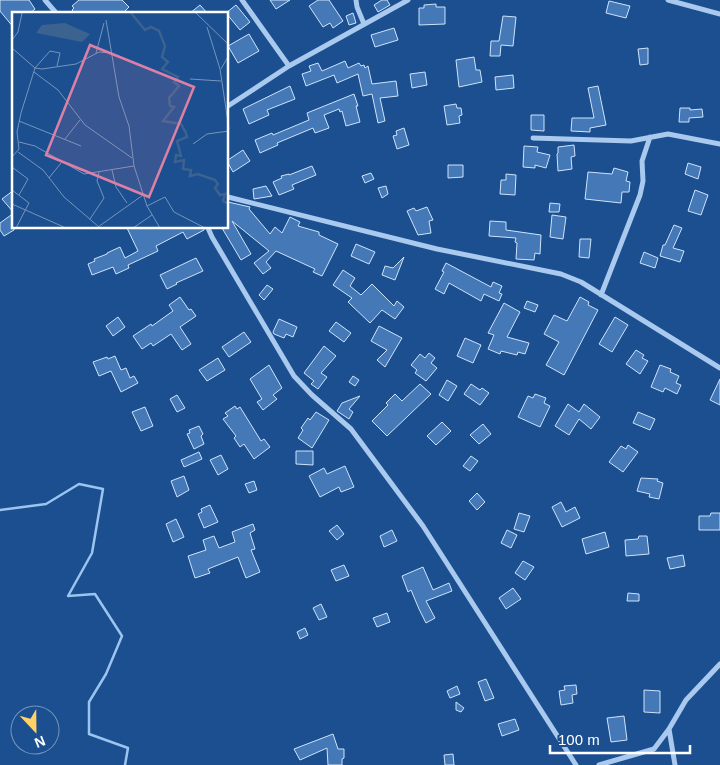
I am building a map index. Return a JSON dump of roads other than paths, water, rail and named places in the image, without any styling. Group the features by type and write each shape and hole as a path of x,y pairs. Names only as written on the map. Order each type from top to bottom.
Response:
{"street":[{"path":"45,0 55,12"},
{"path":"242,0 289,66"},
{"path":"356,0 364,24"},
{"path":"229,105 289,66 408,0"},
{"path":"668,0 720,14"},
{"path":"533,138 631,141 668,134 720,144"},
{"path":"601,295 640,195 643,181 642,161 650,137"},
{"path":"229,197 437,250 561,274 581,282 720,368"},
{"path":"208,229 294,376 312,395 351,429 423,526 576,765"},
{"path":"599,765 654,749 669,729 686,700 720,664"},
{"path":"669,729 675,765"}],"waterway":[{"path":"0,510 46,504 79,484 103,489 92,553 68,596 95,594 122,636 106,674 89,702 89,734 128,748 125,765"}]}
